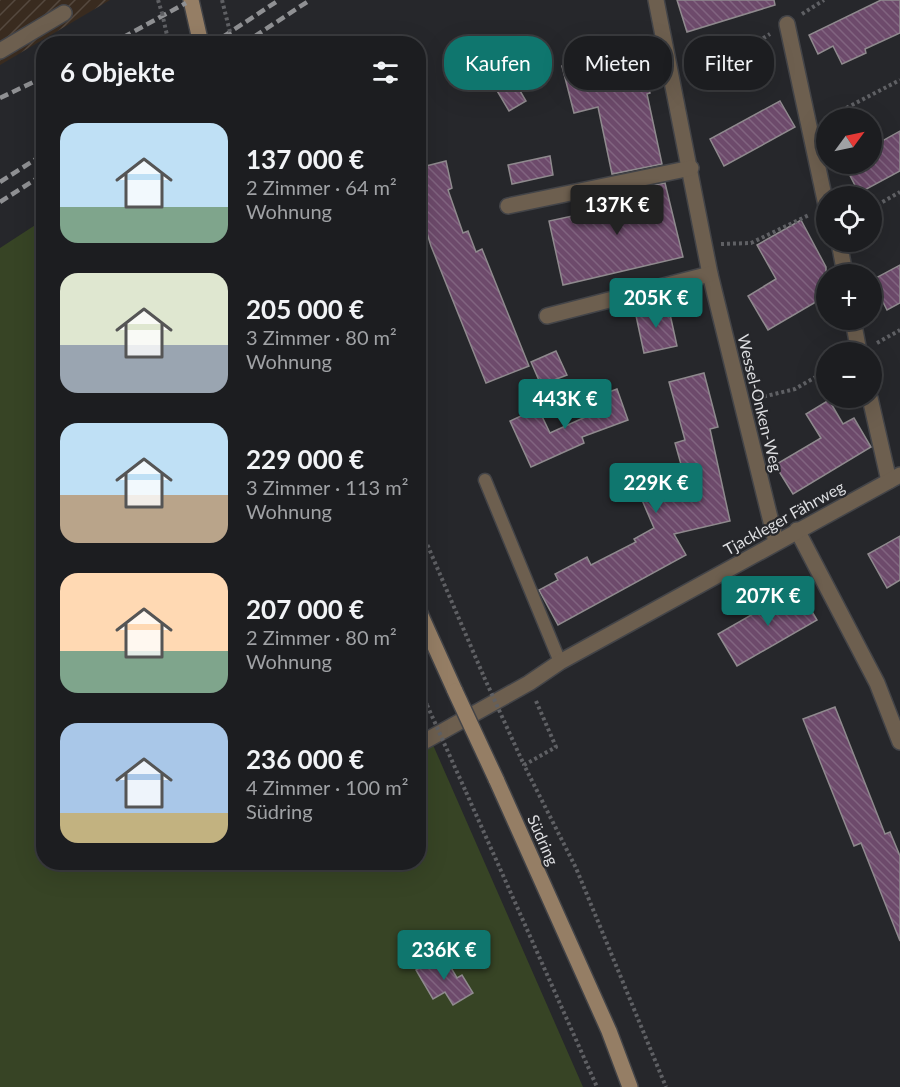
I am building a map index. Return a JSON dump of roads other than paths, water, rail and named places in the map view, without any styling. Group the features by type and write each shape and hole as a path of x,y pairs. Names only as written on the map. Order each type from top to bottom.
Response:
{"main road":[{"path":"191,0 199,36"},
{"name":"Südring","path":"426,627 609,1031 630,1087"}],"street":[{"name":"Wessel-Onken-Weg","path":"656,0 710,274 776,542"},
{"path":"0,51 64,13"},
{"path":"787,24 819,186"},
{"path":"508,206 690,168"},
{"path":"547,316 710,274"},
{"path":"873,408 895,478"},
{"name":"Tjackleger Fährweg","path":"426,740 528,683 560,662 895,478"},
{"path":"797,530 877,683 900,742"}],"lane":[{"path":"485,480 560,662"}],"railway":[{"path":"224,36 279,0"},
{"path":"255,36 310,0"},
{"path":"126,36 186,3"},
{"path":"0,98 36,81"},
{"path":"0,182 36,159"},
{"path":"0,202 36,179"}]}
